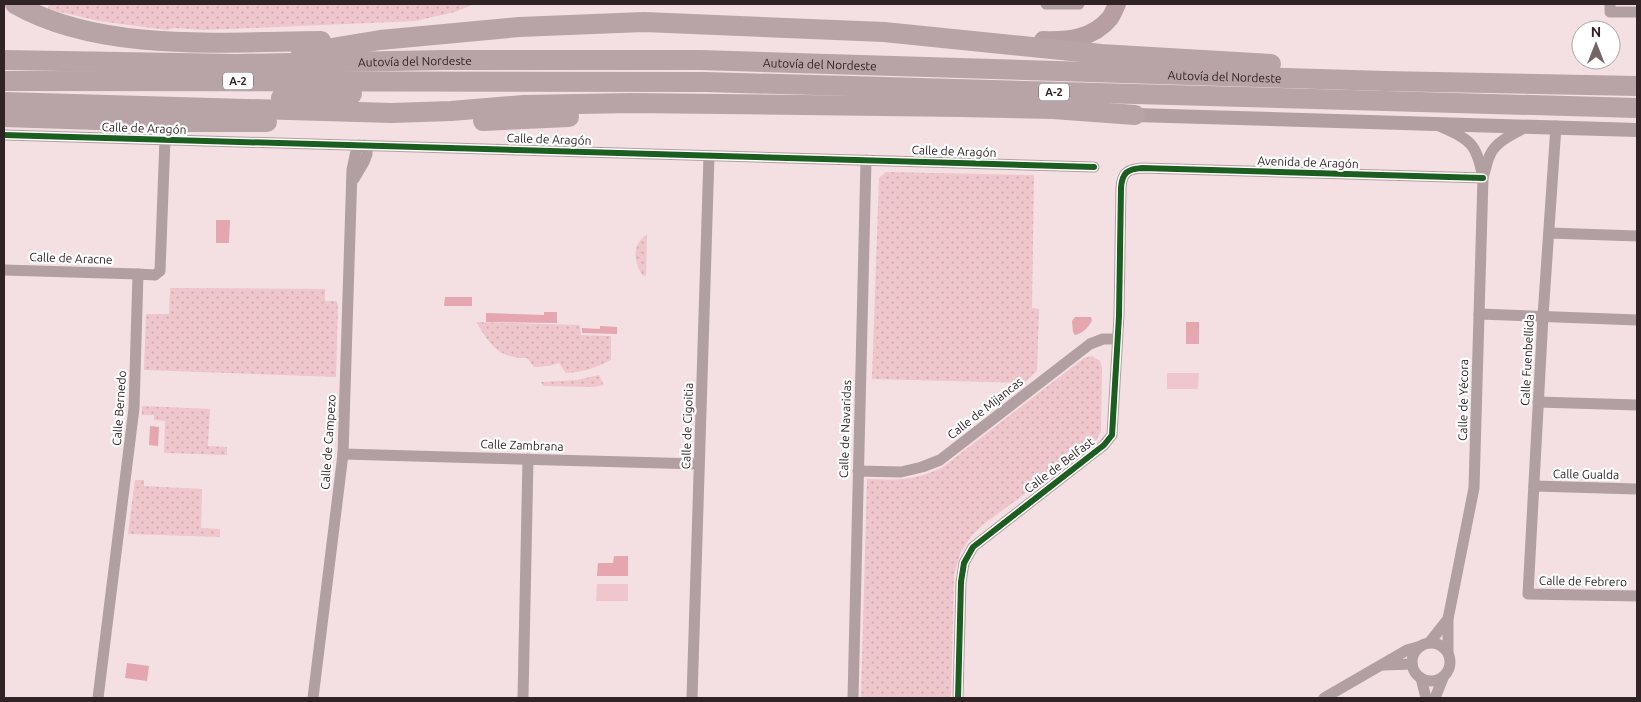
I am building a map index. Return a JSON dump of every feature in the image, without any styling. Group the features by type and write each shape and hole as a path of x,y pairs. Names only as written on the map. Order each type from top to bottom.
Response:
{"highway":[{"path":"15,4 29,12 65,26 105,35 201,42 380,40"},
{"path":"236,64 380,40 519,27 644,22 848,30 1101,54 1250,64 1458,71 1543,76"},
{"name":"Autovía del Nordeste","path":"4,60 236,64 443,60 700,60 1395,82 1637,86"},
{"path":"1059,72 1080,65 1114,65 1490,76 1637,78"},
{"name":"Autovía del Nordeste","path":"4,80 705,82 1637,108"},
{"path":"112,104 262,100 395,92 472,81"},
{"path":"4,102 392,113 451,111 524,105 632,103 849,104 1053,109 1135,115"},
{"path":"4,118 170,122 445,123 766,109 1135,115"}],"main road":[{"path":"932,37 1065,41 1082,37 1097,29 1110,18 1117,4"}],"street":[{"path":"1046,4 1079,4"},
{"path":"1610,4 1610,12 1637,12"},
{"path":"1135,115 1556,126 1637,130"},
{"name":"Calle de Yécora","path":"1435,124 1467,139 1479,156 1483,178 1474,488 1448,619 1448,652"},
{"name":"Calle de Yécora","path":"1483,178 1490,154 1498,144 1529,126"},
{"name":"Calle Fuenbellida","path":"1528,594 1543,316 1556,126"},
{"name":"Calle de Aragón","path":"4,135 1094,167"},
{"path":"138,274 155,275 160,272 165,139"},
{"name":"Calle de Campezo","path":"314,698 343,454 352,186 354,158 362,145"},
{"name":"Calle de Cigoitia","path":"692,698 709,156"},
{"name":"Calle de Navaridas","path":"853,698 866,160"},
{"name":"Avenida de Aragón","path":"1132,168 1483,178"},
{"name":"Calle de Belfast","path":"958,698 961,582 964,563 973,547 1104,445 1112,435 1122,180 1132,168"},
{"path":"1549,233 1637,236"},
{"name":"Calle de Aracne","path":"4,270 138,274"},
{"name":"Calle Bernedo","path":"98,698 134,408 138,274"},
{"path":"1478,314 1637,320"},
{"name":"Calle de Mijancas","path":"858,471 902,472 940,460 1090,344 1103,339 1117,339"},
{"path":"1538,402 1637,406"},
{"name":"Calle Zambrana","path":"343,454 699,464"},
{"path":"522,698 528,459"},
{"name":"Calle Gualda","path":"1534,486 1637,489"},
{"name":"Calle de Febrero","path":"1528,594 1637,596"},
{"name":"Calle de Yécora","path":"1425,644 1448,619"},
{"path":"1324,698 1407,650 1425,644 1436,643 1444,647 1448,652 1450,667 1442,678 1435,698"},
{"path":"1425,644 1416,651 1412,658 1415,672 1421,678 1429,681 1442,678"},
{"path":"1381,665 1412,664"},
{"path":"1421,678 1426,698"}],"shaded area":[{"path":"49,4 472,5 455,12 415,21 205,30 174,28 167,30 99,21 48,9"},
{"path":"886,172 1034,175 1032,308 1039,309 1037,371 1024,383 872,379 879,178"},
{"path":"216,220 230,220 229,243 216,243"},
{"path":"647,234 646,276 642,275 639,269 636,259 636,248 638,243"},
{"path":"170,288 325,289 325,301 336,301 338,305 336,377 144,370 146,314 169,314"},
{"path":"445,297 472,297 472,306 444,306"},
{"path":"544,312 557,312 557,323 486,322 486,313 544,315"},
{"path":"1075,317 1091,317 1092,320 1085,329 1075,335 1072,321"},
{"path":"476,322 580,325 581,335 611,336 611,360 589,369 566,373 559,363 534,367 527,358 508,356 496,349"},
{"path":"1186,322 1199,322 1199,344 1186,344"},
{"path":"600,326 617,327 617,334 582,333 582,328 600,329"},
{"path":"1092,356 1100,361 1102,368 1101,431 1096,441 984,524 972,535 960,554 954,575 951,698 861,698 867,479 906,479 924,475 943,467 1084,358"},
{"path":"1167,373 1199,373 1198,389 1167,389"},
{"path":"599,375 604,385 594,387 543,386 541,382 577,380"},
{"path":"142,406 210,409 208,446 227,447 227,455 164,453 165,421 154,420 154,415 142,415"},
{"path":"150,426 159,427 158,446 149,445"},
{"path":"135,480 144,480 144,486 202,489 201,528 220,529 220,537 128,534"},
{"path":"614,556 628,556 628,576 597,576 598,563 613,563"},
{"path":"597,584 628,584 628,601 596,601"},
{"path":"127,663 149,666 147,681 125,678"}],"cycle path":[{"path":"4,135 1094,167"},
{"path":"958,698 961,582 964,563 973,547 1104,445 1112,435 1119,316 1121,188 1126,173 1133,169 1142,168 1483,178"}]}
